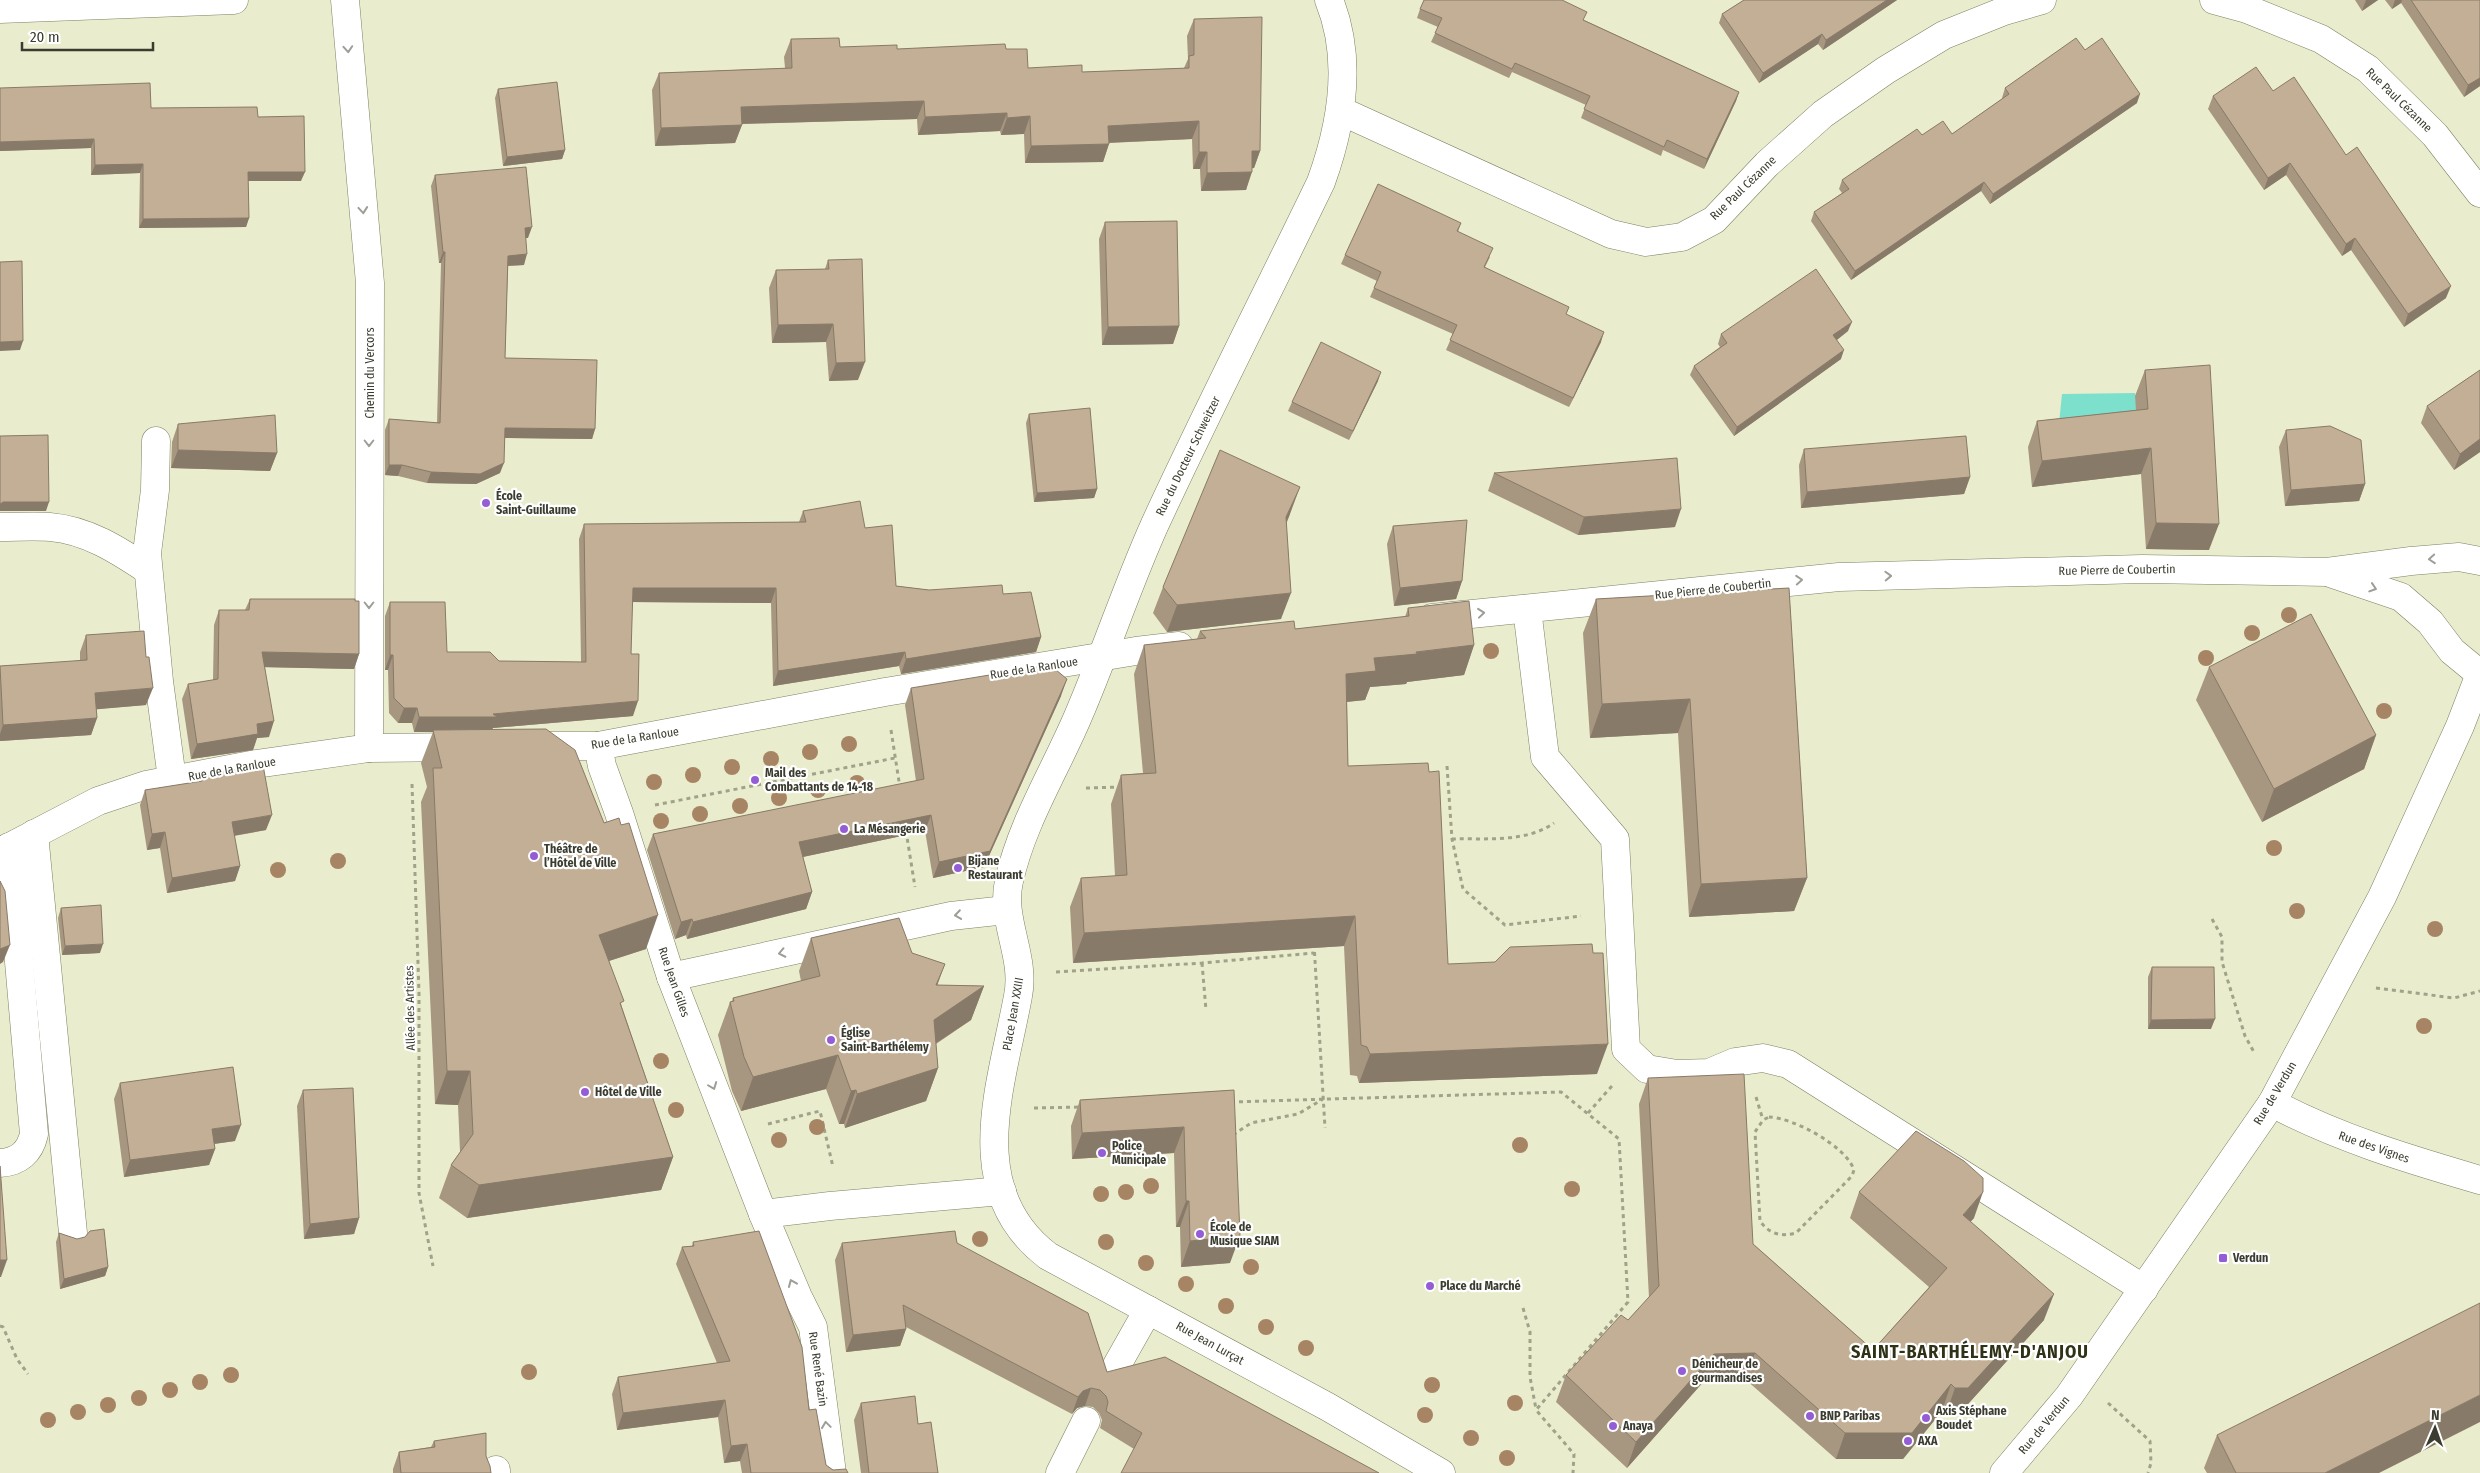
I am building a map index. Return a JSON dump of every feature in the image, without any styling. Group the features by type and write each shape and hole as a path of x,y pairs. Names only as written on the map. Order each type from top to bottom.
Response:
{"street":[{"path":"0,9 234,0"},
{"name":"Chemin du Vercors","path":"345,0 370,283 368,748"},
{"name":"Rue du Docteur Schweitzer","path":"1006,910 1008,884 1016,854 1079,715 1155,525 1321,182 1335,139 1341,110 1338,23 1329,0"},
{"name":"Rue Paul Cézanne","path":"1341,110 1611,234 1646,242 1682,237 1714,220 1767,164 1823,114 1886,70 1944,35 2004,11 2042,0"},
{"name":"Rue Paul Cézanne","path":"2214,0 2248,9 2321,39 2368,69 2435,135 2480,193"},
{"path":"156,441 155,490 147,553 148,570 168,680 172,779"},
{"path":"0,527 50,527 83,534 107,544 148,570"},
{"name":"Rue Pierre de Coubertin","path":"1403,621 1839,577 2142,569 2327,572 2420,560 2460,557 2480,561"},
{"name":"Rue Pierre de Coubertin","path":"2327,572 2401,597 2430,622 2452,651 2480,674"},
{"path":"1527,609 1545,757 1615,839 1626,1049 1647,1069 1677,1074 1709,1074 1735,1062 1764,1058 1788,1064 2144,1289"},
{"path":"1102,656 1206,643"},
{"name":"Rue de la Ranloue","path":"5,849 114,795 172,779 256,764 368,748 598,746 885,692 1102,656"},
{"name":"Rue de Verdun","path":"2004,1473 2069,1396 2275,1098 2382,897 2460,726 2480,674"},
{"name":"Rue Jean Gilles","path":"598,746 602,766 619,812 671,977 763,1214"},
{"path":"34,834 73,1233"},
{"path":"0,1163 14,1161 22,1157 28,1150 34,1134 5,849"},
{"path":"671,977 951,916 1006,910"},
{"name":"Place Jean XXIII","path":"1002,1191 995,1163 993,1122 995,1103 1019,992 1021,971 1006,910"},
{"name":"Rue des Vignes","path":"2275,1098 2317,1126 2390,1154 2480,1180"},
{"path":"763,1214 842,1204 1002,1191"},
{"name":"Rue Jean Lurçat","path":"1002,1191 1014,1221 1037,1248 1048,1256 1328,1407 1441,1473"},
{"name":"Rue René Bazin","path":"763,1214 798,1298 813,1327 832,1473"},
{"path":"1118,1365 1148,1310"},
{"path":"1060,1473 1086,1421"}],"path":[{"path":"885,692 901,797"},
{"name":"Allée des Artistes","path":"410,748 419,993 419,1193 434,1266"},
{"path":"619,812 895,758"},
{"path":"1447,766 1452,840 1463,889 1505,925 1619,911"},
{"path":"1085,780 1083,788 1122,787"},
{"path":"1452,840 1534,834 1549,827 1582,800"},
{"path":"906,827 920,923"},
{"path":"2212,920 2222,937 2222,962 2245,1036 2275,1098"},
{"path":"1313,934 1324,1099 1324,1128"},
{"path":"1053,972 1202,963 1314,953"},
{"path":"1202,963 1206,1010"},
{"path":"2376,988 2454,998 2480,991"},
{"path":"1225,1102 1561,1092 1619,1139 1628,1302 1536,1410"},
{"path":"1232,1142 1232,1135 1251,1124 1298,1114 1324,1099"},
{"path":"1028,1108 1088,1106"},
{"path":"731,1132 820,1111 842,1204"},
{"path":"1777,1118 1821,1136 1852,1162 1854,1170 1852,1176 1796,1233 1785,1236 1773,1233 1766,1229 1760,1221 1755,1132 1763,1120 1777,1118"},
{"path":"1523,1308 1530,1332 1530,1377 1536,1410 1574,1454 1573,1473"},
{"path":"0,1326 3,1327 17,1359 28,1374"},
{"path":"2108,1403 2150,1442 2151,1464 2148,1473"}],"water":[{"path":"2135,393 2139,435 2057,443 2062,394"}],"building":[{"path":"1424,0 1562,0 1587,12 1583,20 1739,92 1707,159 1667,140 1664,147 1584,109 1590,96 1515,63 1512,69 1435,33 1442,18 1420,9"},
{"path":"1744,0 1887,0 1826,40 1822,34 1763,73 1722,14"},
{"path":"2411,0 2480,0 2480,78 2468,85"},
{"path":"1262,17 1260,151 1252,151 1252,172 1207,173 1207,152 1199,152 1199,121 1108,126 1109,144 1031,146 1030,116 1007,118 1007,113 925,117 924,101 741,107 742,125 661,128 659,73 792,68 791,39 839,38 840,47 897,45 897,49 1005,44 1006,49 1027,49 1028,68 1082,65 1082,72 1189,68 1189,56 1194,55 1194,19"},
{"path":"2076,38 2085,50 2102,38 2140,94 1993,194 1984,182 1855,271 1814,212 1849,189 1842,180 1917,129 1922,135 1943,121 1952,134 2009,94 2005,88"},
{"path":"2256,67 2273,91 2294,77 2346,155 2357,147 2451,286 2408,314 2355,238 2346,244 2290,163 2268,178 2213,96"},
{"path":"557,82 565,150 507,157 498,89"},
{"path":"150,83 151,108 257,107 258,117 304,116 305,172 248,172 249,218 143,219 143,164 95,165 94,139 0,142 0,88"},
{"path":"526,167 532,227 525,228 527,254 508,256 505,358 597,360 595,429 505,428 504,463 480,474 431,472 402,465 389,465 389,419 440,423 445,252 443,252 435,175"},
{"path":"1378,184 1461,223 1457,231 1493,248 1484,267 1569,307 1566,314 1604,332 1573,398 1450,340 1457,325 1374,288 1381,272 1345,255"},
{"path":"1177,221 1179,326 1108,327 1105,222"},
{"path":"862,259 865,362 836,363 833,324 778,325 776,270 829,269 828,260"},
{"path":"22,261 23,341 0,342 0,262"},
{"path":"1816,269 1852,322 1833,335 1844,350 1737,427 1694,366 1727,343 1721,334"},
{"path":"1321,342 1381,372 1353,431 1292,402"},
{"path":"2210,365 2219,524 2156,523 2151,448 2042,461 2037,421 2148,409 2145,370"},
{"path":"2480,370 2480,439 2460,454 2427,406"},
{"path":"1090,408 1097,489 1037,493 1029,414"},
{"path":"275,415 277,453 178,450 178,424"},
{"path":"2330,426 2361,440 2365,484 2291,490 2286,430"},
{"path":"48,435 49,502 3,502 0,504 0,436"},
{"path":"1966,436 1970,477 1807,492 1804,449"},
{"path":"1220,450 1300,487 1286,517 1291,593 1177,605 1163,587"},
{"path":"1677,458 1681,509 1584,517 1494,473"},
{"path":"860,501 865,528 892,525 896,586 929,590 1002,585 1003,594 1031,592 1041,637 906,659 905,652 778,671 776,588 633,588 631,654 639,654 638,701 493,714 497,717 419,717 417,708 404,708 394,698 393,655 390,655 390,602 445,602 447,652 490,652 499,661 586,662 584,524 806,522 803,511"},
{"path":"1467,520 1462,581 1400,588 1393,526"},
{"path":"1789,588 1807,878 1701,884 1690,699 1602,704 1596,599"},
{"path":"250,599 355,599 355,601 359,601 359,654 262,652 274,721 257,724 258,734 197,744 188,684 218,679 219,610 249,610"},
{"path":"1469,601 1474,645 1416,652 1417,654 1374,658 1376,671 1346,674 1348,766 1428,763 1429,772 1439,771 1448,964 1495,962 1510,947 1592,944 1593,953 1603,953 1608,1044 1370,1054 1367,1047 1361,1045 1355,916 1084,933 1081,878 1127,875 1121,775 1156,773 1144,645 1206,638 1200,631 1294,621 1295,629 1409,616 1408,608"},
{"path":"2311,614 2376,735 2274,789 2209,667"},
{"path":"144,631 146,657 149,657 153,688 95,693 97,718 3,725 0,666 87,660 86,635"},
{"path":"1050,665 1067,679 990,851 939,862 931,815 799,842 812,892 693,922 692,919 681,922 653,834 924,779 911,688"},
{"path":"546,729 575,750 604,823 619,818 621,825 629,823 658,915 599,935 624,1001 620,1003 673,1157 479,1185 451,1165 473,1134 470,1071 447,1071 433,768 442,768 433,730"},
{"path":"263,765 272,815 232,822 240,866 172,878 165,832 152,834 145,790 202,781 201,775"},
{"path":"0,881 5,891 10,945 0,949"},
{"path":"101,905 103,944 65,946 61,908"},
{"name":"Église Saint-Barthélemy","path":"899,918 912,953 945,964 936,985 984,986 934,1020 938,1068 857,1094 856,1090 851,1091 838,1055 753,1077 744,1057 730,1002 734,1001 733,998 820,976 811,938"},
{"path":"2152,967 2214,967 2215,1019 2151,1020"},
{"path":"233,1067 241,1125 212,1129 215,1149 130,1160 120,1083"},
{"path":"1744,1074 1753,1244 1873,1350 1947,1268 1859,1192 1916,1131 1964,1161 1983,1178 1983,1192 1963,1215 2054,1294 1968,1388 1955,1388 1951,1384 1912,1433 1845,1433 1755,1353 1714,1354 1636,1442 1566,1375 1621,1315 1628,1320 1659,1286 1648,1078"},
{"path":"353,1088 359,1218 310,1224 303,1090"},
{"path":"1234,1090 1240,1236 1190,1241 1189,1201 1186,1201 1184,1127 1082,1133 1080,1100"},
{"path":"0,1166 7,1260 0,1260"},
{"path":"104,1229 108,1267 64,1279 59,1233 77,1239 85,1237 90,1231"},
{"path":"759,1231 802,1347 809,1410 816,1409 826,1465 833,1470 846,1469 848,1473 751,1473 747,1444 731,1446 725,1400 623,1413 618,1377 730,1361 682,1247 694,1246 693,1242"},
{"path":"955,1231 957,1243 1088,1313 1107,1372 1165,1357 1379,1473 1121,1473 1142,1433 1106,1411 1108,1402 1106,1396 1100,1390 1091,1388 1083,1391 1078,1397 903,1305 906,1329 853,1335 842,1243"},
{"path":"2480,1303 2480,1395 2325,1473 2236,1473 2217,1435"},
{"path":"915,1396 918,1424 931,1422 938,1473 869,1473 861,1403"},
{"path":"486,1433 486,1456 491,1473 401,1473 399,1452 435,1447 434,1441"}],"place":[{"name":"École Saint-Guillaume","path":"486,503"},
{"name":"Mail des Combattants de 14-18","path":"755,780"},
{"name":"La Mésangerie","path":"844,829"},
{"name":"Théâtre de l’Hôtel de Ville","path":"534,856"},
{"name":"Bijane Restaurant","path":"958,868"},
{"name":"Église Saint-Barthélemy","path":"831,1040"},
{"name":"Hôtel de Ville","path":"585,1092"},
{"name":"Police Municipale","path":"1102,1153"},
{"name":"École de Musique SIAM","path":"1200,1234"},
{"name":"Verdun","path":"2223,1258"},
{"name":"Place du Marché","path":"1430,1286"},
{"name":"Dénicheur de gourmandises","path":"1682,1371"},
{"name":"BNP Paribas","path":"1810,1416"},
{"name":"Axis Stéphane Boudet","path":"1926,1418"},
{"name":"Anaya","path":"1613,1426"},
{"name":"AXA","path":"1908,1441"}],"district":[{"name":"SAINT-BARTHÉLEMY-D'ANJOU","path":"1970,1352"}]}
